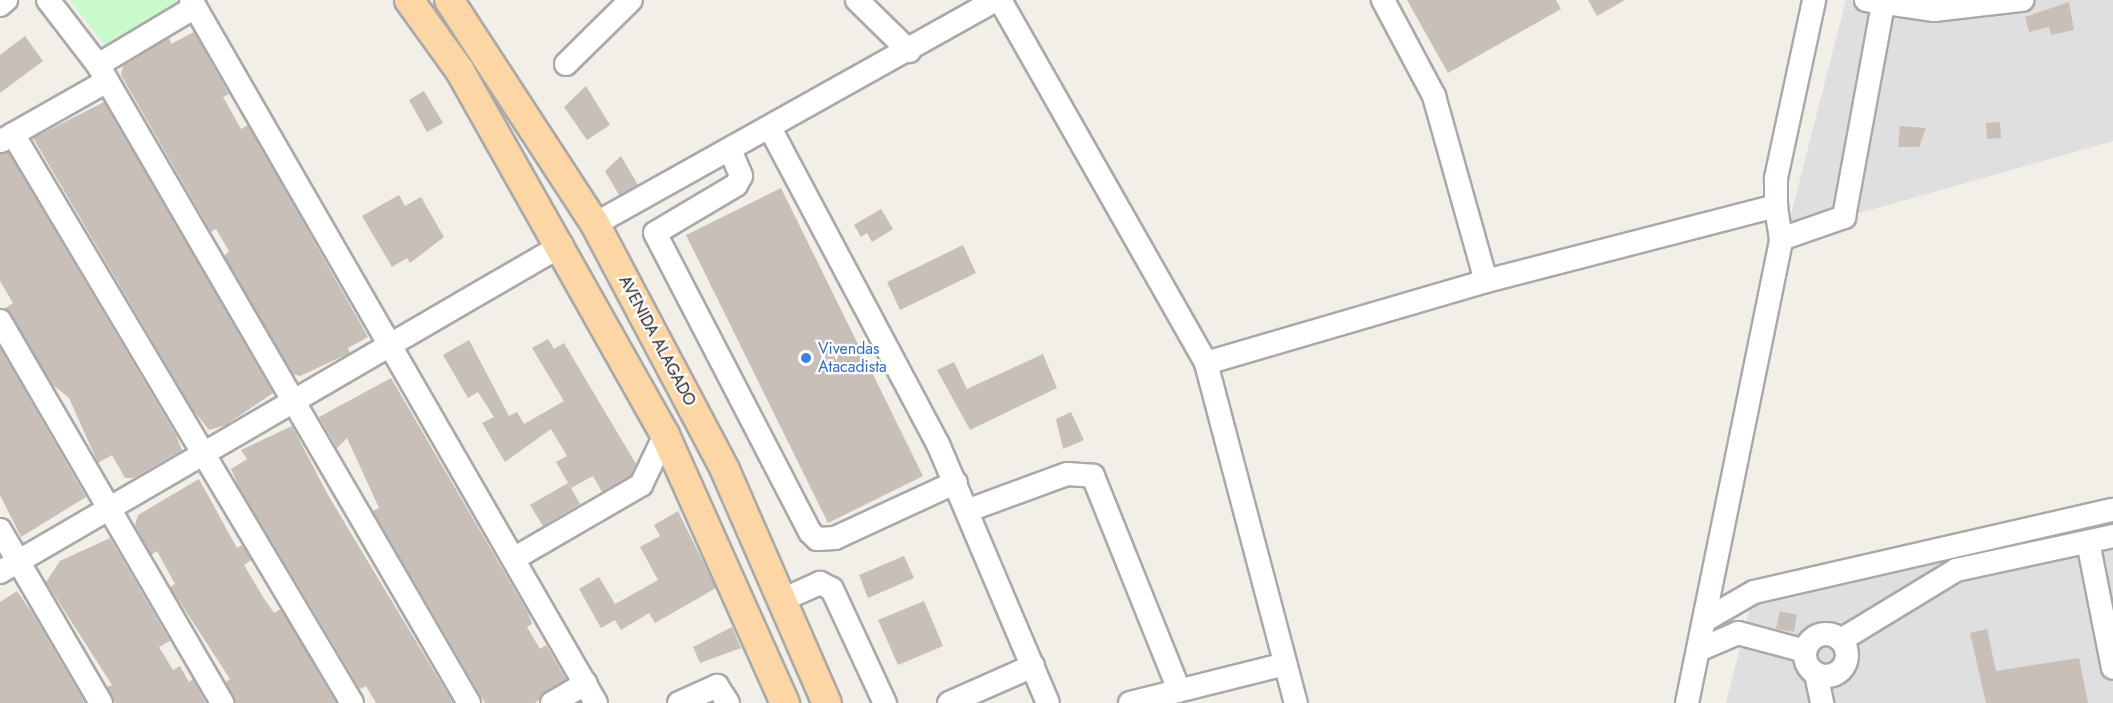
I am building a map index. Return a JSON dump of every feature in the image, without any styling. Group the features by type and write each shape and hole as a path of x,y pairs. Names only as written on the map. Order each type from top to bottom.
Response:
{"main road":[{"path":"409,0 453,62 562,245 665,435 784,703"},
{"name":"AVENIDA ALAGADO","path":"449,0 480,43 595,225 725,470 827,703"},
{"path":"453,62 480,43"}],"street":[{"path":"0,5 6,0"},
{"path":"48,0 103,73 469,703"},
{"path":"566,64 632,0"},
{"path":"857,0 909,51"},
{"path":"595,225 771,130 995,0"},
{"path":"1000,0 1206,363 1296,703"},
{"path":"1383,0 1434,96 1486,281"},
{"path":"1687,703 1701,649 1781,239 1776,206 1776,178 1814,0"},
{"path":"1781,239 1844,217 1878,2 1934,10 2022,0"},
{"path":"352,703 7,137 103,73 193,3 393,344 596,703"},
{"path":"771,130 956,482 1048,703"},
{"path":"655,233 736,185 741,176 731,152"},
{"path":"639,202 817,539 835,538 956,482"},
{"path":"1206,363 1486,281 1776,206"},
{"path":"9,566 562,245"},
{"path":"0,321 222,703"},
{"path":"515,558 641,485 665,435"},
{"path":"969,510 1067,474 1093,476 1179,690"},
{"path":"1707,619 1754,592 2113,510"},
{"path":"0,530 9,566 100,703"},
{"path":"1805,651 1823,634 1841,640 1956,570 2113,536"},
{"path":"2088,542 2113,668"},
{"path":"782,600 820,583 832,589 885,703"},
{"path":"1701,649 1738,633 1805,651 1816,674 1822,703"},
{"path":"1816,674 1840,671 1847,656 1841,640"},
{"path":"1130,703 1285,664"},
{"path":"949,703 1033,666"},
{"path":"552,703 586,682"},
{"path":"679,703 717,686 728,703"}],"shaded area":[{"path":"1846,0 2113,0 2113,141 1786,234"},
{"path":"2113,510 2113,703 1726,703 1754,592"}],"green space":[{"path":"70,0 185,0 110,52"}],"building":[{"path":"1407,0 1556,0 1561,9 1448,73"},
{"path":"1588,0 1625,0 1597,16"},
{"path":"2069,2 2074,30 2051,35 2049,27 2029,32 2025,17"},
{"path":"194,32 229,94 223,97 241,129 248,125 368,337 348,348 350,353 300,376 293,374 224,256 229,251 216,229 211,232 121,75 123,66 169,38 171,44"},
{"path":"25,36 43,61 0,93 0,55"},
{"path":"586,86 610,125 587,140 564,107"},
{"path":"424,91 443,123 427,132 409,100"},
{"path":"104,102 273,393 226,425 209,430 193,410 33,138"},
{"path":"2000,122 2001,138 1987,139 1986,123"},
{"path":"1900,126 1926,128 1919,147 1898,147"},
{"path":"8,152 176,435 182,450 134,478 125,478 112,455 98,463 69,398 53,385 4,309 13,303 0,281 0,154"},
{"path":"621,156 638,185 619,195 605,171"},
{"name":"Vivendas Atacadista","path":"781,188 923,476 828,523 686,235"},
{"path":"399,195 405,206 421,197 444,237 410,263 407,258 392,267 362,216"},
{"path":"881,209 893,229 872,242 867,233 861,237 854,225"},
{"path":"963,245 976,273 900,310 887,282"},
{"path":"548,339 554,349 564,343 636,464 631,475 602,492 593,476 571,488 556,462 567,456 551,429 505,462 482,423 494,417 478,392 468,398 443,355 469,340 509,416 517,412 524,424 564,401 532,348"},
{"path":"0,348 86,497 21,537 0,495"},
{"path":"1043,354 1057,388 970,430 937,370 954,362 967,389"},
{"path":"391,378 528,613 532,624 527,627 540,649 546,645 566,679 535,703 485,703 373,511 379,508 347,438 337,448 319,417"},
{"path":"1071,412 1084,440 1063,449 1056,419"},
{"path":"292,426 328,495 453,703 376,703 366,686 360,689 239,487 231,469 247,459 241,450"},
{"path":"199,479 237,548 242,545 251,560 244,565 263,597 274,613 281,609 336,703 235,703 226,682 230,679 170,587 175,584 157,551 151,555 135,525 138,515"},
{"path":"568,483 580,504 543,526 530,505"},
{"path":"678,511 716,588 655,623 649,613 621,630 615,620 601,628 579,589 599,577 615,604 658,580 640,547 660,536 654,525"},
{"path":"110,538 170,641 159,647 173,670 180,666 189,682 193,679 206,703 115,703 107,687 112,685 46,582 60,561"},
{"path":"904,556 914,578 868,598 859,575"},
{"path":"17,591 85,703 0,703 0,602"},
{"path":"924,601 943,646 898,665 878,620"},
{"path":"1780,611 1797,615 1794,632 1776,629"},
{"path":"732,627 741,648 700,663 693,647"},
{"path":"1987,629 1996,671 2079,658 2088,703 1986,703 1970,633"}],"place":[{"name":"Vivendas Atacadista","path":"806,358"}]}
